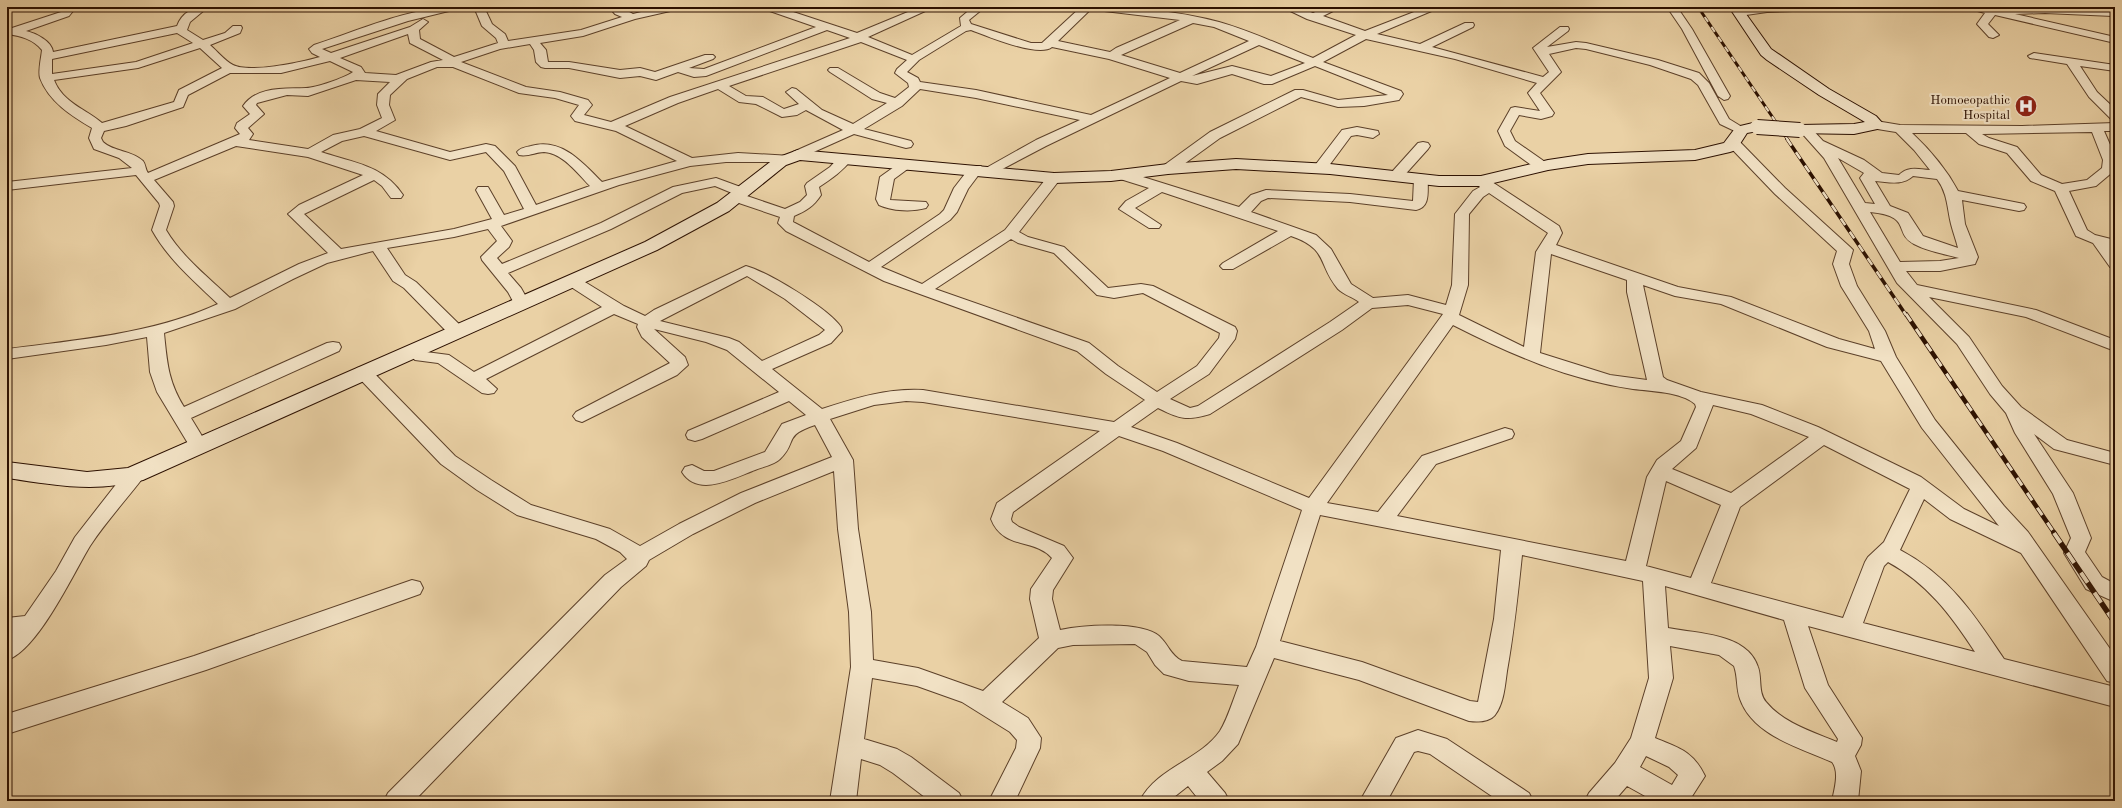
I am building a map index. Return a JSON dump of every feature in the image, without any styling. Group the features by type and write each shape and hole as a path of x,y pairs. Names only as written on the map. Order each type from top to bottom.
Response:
{"street":[{"path":"11,31 65,14 68,11 66,7"},
{"path":"188,49 169,40 168,36 203,7"},
{"path":"356,76 359,73 357,69 315,49 353,35 452,7"},
{"path":"479,7 487,26 501,36 504,45"},
{"path":"614,7 619,12 632,18"},
{"path":"310,153 338,138 364,132 389,120 382,105 384,94 402,78 429,66 451,62 504,45 583,33 675,7"},
{"path":"768,7 859,37 912,59"},
{"path":"613,126 664,104 790,63 859,37 929,7"},
{"path":"967,28 964,20 965,18 980,7"},
{"path":"1088,7 1051,43 1044,47 1036,47 976,27 967,28 912,59 913,61 902,71 902,73 914,81 916,85 983,95 1092,119"},
{"path":"1096,7 1170,15 1223,27 1396,94 1395,97 1387,99 1342,104 1326,101 1309,94 1299,93 1292,95 1215,134 1168,169"},
{"path":"1287,7 1310,17 1365,35 1458,56 1546,82"},
{"path":"1310,17 1336,7"},
{"path":"1051,43 1112,56 1193,81 1232,70 1268,80 1303,68 1313,61 1365,35 1436,7"},
{"path":"1670,7 1701,54 1735,118 1780,192 1845,250 1841,264 1844,276 1877,331 1886,357 1928,424 1997,511 2021,537 2115,674"},
{"path":"1737,10 1822,7"},
{"path":"1974,7 2115,40"},
{"path":"1737,10 1766,52 1772,57 1824,92 1871,119 1876,125"},
{"path":"1993,35 1982,24 1992,12 2045,10 2109,13"},
{"path":"11,31 26,33 37,38 48,50 46,57 46,78 66,107 99,128 122,123 179,104 183,93 229,69 283,70 330,56 388,35 414,29 433,16 432,12"},
{"path":"1112,56 1120,50 1192,19"},
{"path":"1420,48 1469,25"},
{"path":"679,69 694,73 706,72 828,26"},
{"path":"46,78 138,64 234,33 237,28"},
{"path":"414,29 416,42 451,62 523,90 556,95 584,103 586,105 578,113 577,116 579,118 625,130 690,162"},
{"path":"1543,167 1510,143 1504,131 1515,112 1541,115 1548,113 1534,93 1555,72 1540,52 1540,46 1564,29"},
{"path":"46,57 176,30 202,44 229,69"},
{"path":"533,41 540,50 542,62 545,65 570,65 620,74 640,72 656,76 709,57"},
{"path":"870,268 945,217 950,212 961,188 983,170 1258,41"},
{"path":"109,43 109,57 117,68"},
{"path":"1540,52 1576,45 1586,46 1654,62 1695,76 1703,83 1724,120 1744,132 1854,129 1876,125 1900,129 2022,130 2115,127"},
{"path":"757,53 790,63"},
{"path":"2034,56 2115,68"},
{"path":"2072,62 2093,94 2115,116"},
{"path":"834,70 876,96 898,103"},
{"path":"7,186 143,175 237,142 247,134 242,126 258,114 249,106 253,100 280,92 308,92 356,76 402,78"},
{"path":"719,85 743,98 759,100 782,113 792,112 806,105"},
{"path":"7,470 76,480 116,479 135,474 363,372 574,282 651,246 723,207 774,165 834,141 898,103 915,88 916,85"},
{"path":"792,92 806,105 853,130 906,144"},
{"path":"1968,129 1984,141 2012,150 2036,178 2061,188 2084,185 2095,181 2108,170 2112,160 2096,127"},
{"path":"99,128 95,138 97,145 131,159 138,164 143,175 166,202 167,206 159,230 161,234 172,248 229,306"},
{"path":"1900,129 1919,147 1942,176 1952,194 1958,224 1970,257"},
{"path":"1802,130 1819,143 1859,162 1879,177"},
{"path":"1320,168 1347,133 1357,131 1373,134"},
{"path":"364,132 450,156 486,148 490,149 510,170 532,210"},
{"path":"7,354 109,339 155,330 201,317 229,306 314,263 339,254 448,236 496,223 643,174 690,162 752,156 845,159 983,170 1054,178 1122,175 1168,169 1236,164 1320,168 1420,179 1485,184 1543,167 1600,158 1650,158 1695,155 1730,147 1744,132"},
{"path":"237,142 310,153 375,174 388,183 396,195"},
{"path":"1819,143 1830,156 1895,267 1909,288 1963,341 1996,390 2014,411 2061,445 2115,459"},
{"path":"1396,176 1423,146"},
{"path":"524,152 537,147 545,147 561,151 600,188"},
{"path":"499,271 611,224 678,190 716,182 738,195 785,214 803,206 811,200 814,195 812,186 834,170 845,159"},
{"path":"906,165 887,176 883,199 884,202 891,205 921,205"},
{"path":"1885,210 1867,178 1869,176 1902,179 1908,173 1912,172 1942,176"},
{"path":"339,254 294,214 375,174"},
{"path":"1122,175 1159,188 1242,213 1290,230 1318,242 1344,286 1362,297 1368,303"},
{"path":"923,290 1010,233 1054,178"},
{"path":"1242,213 1256,198 1266,194 1350,198 1416,206 1420,202 1420,179"},
{"path":"1485,184 1554,228 1554,233 1547,246 1539,283 1531,356"},
{"path":"1152,801 1163,790 1213,754 1229,737 1267,647 1313,507 1451,314 1460,285 1462,214 1465,208 1485,184"},
{"path":"1154,225 1126,209 1127,206 1159,188"},
{"path":"2061,188 2082,233 2099,241 2115,244"},
{"path":"483,190 505,241 504,244 489,257 515,291 522,304"},
{"path":"1952,194 2019,207"},
{"path":"1860,207 1885,210 1903,216 1915,238 1920,241 1970,257"},
{"path":"785,214 787,216 785,223 791,228 890,278 1083,348 1096,356 1104,365 1157,400 1182,413 1198,413 1336,326 1368,303 1408,300 1451,314 1499,342 1531,356 1608,380 1665,388 1768,413 1822,437 1922,487 1957,514 2029,549"},
{"path":"1228,266 1290,230"},
{"path":"1010,233 1023,240 1059,250 1103,292 1110,294 1137,288 1147,289 1229,331 1227,339 1203,370 1116,428 1004,508 1000,515 1000,521 1015,535 1052,546 1061,552 1063,558 1042,589 1041,599 1051,642"},
{"path":"2099,241 2115,264"},
{"path":"1547,246 1684,294 1725,300 1833,343 1886,357"},
{"path":"378,247 399,278 410,285 429,306 457,332"},
{"path":"1895,267 1944,266 1965,262 1970,260 1970,257"},
{"path":"582,416 671,371 679,365 679,361 648,333 645,327 647,322 660,313 740,273 750,272 806,305 833,327 834,331 825,339 759,369"},
{"path":"1636,277 1635,292 1655,379 1665,388"},
{"path":"574,282 627,315 647,322 726,343 820,417 843,460 848,529 860,612 862,667 843,801"},
{"path":"1909,288 2030,314 2115,346"},
{"path":"473,379 615,307"},
{"path":"155,330 159,372 166,392 199,446"},
{"path":"181,415 333,347"},
{"path":"414,351 421,356 443,358 488,389"},
{"path":"363,372 448,460 484,486 524,510 604,534 638,557"},
{"path":"695,435 790,394"},
{"path":"692,472 700,478 716,478 765,460 776,452 789,428 870,401 911,394 1116,428 1170,447 1290,499 1313,507 1512,545 1644,573 1793,614 2115,697"},
{"path":"1598,801 1624,772 1641,743 1647,729 1661,678 1658,635 1644,573 1660,471 1689,444 1706,407 1705,402 1700,397"},
{"path":"2014,411 2024,433 2067,501 2082,538 2074,553 2094,583 2115,594"},
{"path":"1382,521 1429,460 1505,434"},
{"path":"1698,588 1728,508 1733,502 1822,437"},
{"path":"638,557 686,529 748,498 843,460"},
{"path":"1660,471 1733,502"},
{"path":"7,651 32,624 64,576 82,542 135,474"},
{"path":"1850,629 1875,562 1892,546 1916,495 1922,487"},
{"path":"1267,647 1362,671 1469,711 1480,712 1486,709 1490,701 1505,619 1512,545"},
{"path":"1887,552 1912,566 1930,579 1970,626 1997,667"},
{"path":"397,801 612,582 636,565 639,561 638,557"},
{"path":"7,724 198,664 412,588"},
{"path":"1793,614 1816,688 1850,738 1849,745 1841,755"},
{"path":"7,627 32,624"},
{"path":"984,704 1051,642 1073,636 1136,635 1146,638 1156,645 1164,660 1172,667 1185,671 1254,677"},
{"path":"1658,635 1733,650 1742,657 1746,663 1751,700 1765,718 1776,725 1841,755 1847,761 1849,769 1845,801"},
{"path":"862,667 932,681 970,695 1019,725 1029,738 1028,748 1002,801"},
{"path":"1373,801 1405,745 1418,740 1438,746 1467,767 1520,801"},
{"path":"1624,772 1675,800 1692,776 1690,769 1682,762 1641,743"},
{"path":"851,745 888,757 902,765 950,801"},
{"path":"1190,770 1216,801"}],"railway":[{"path":"1698,7 1788,140"},
{"path":"1787,139 1906,315"},
{"path":"1906,314 2055,534"},
{"path":"2054,533 2115,623"}],"place":[{"name":"Homoeopathic Hospital","path":"2026,106"}]}
